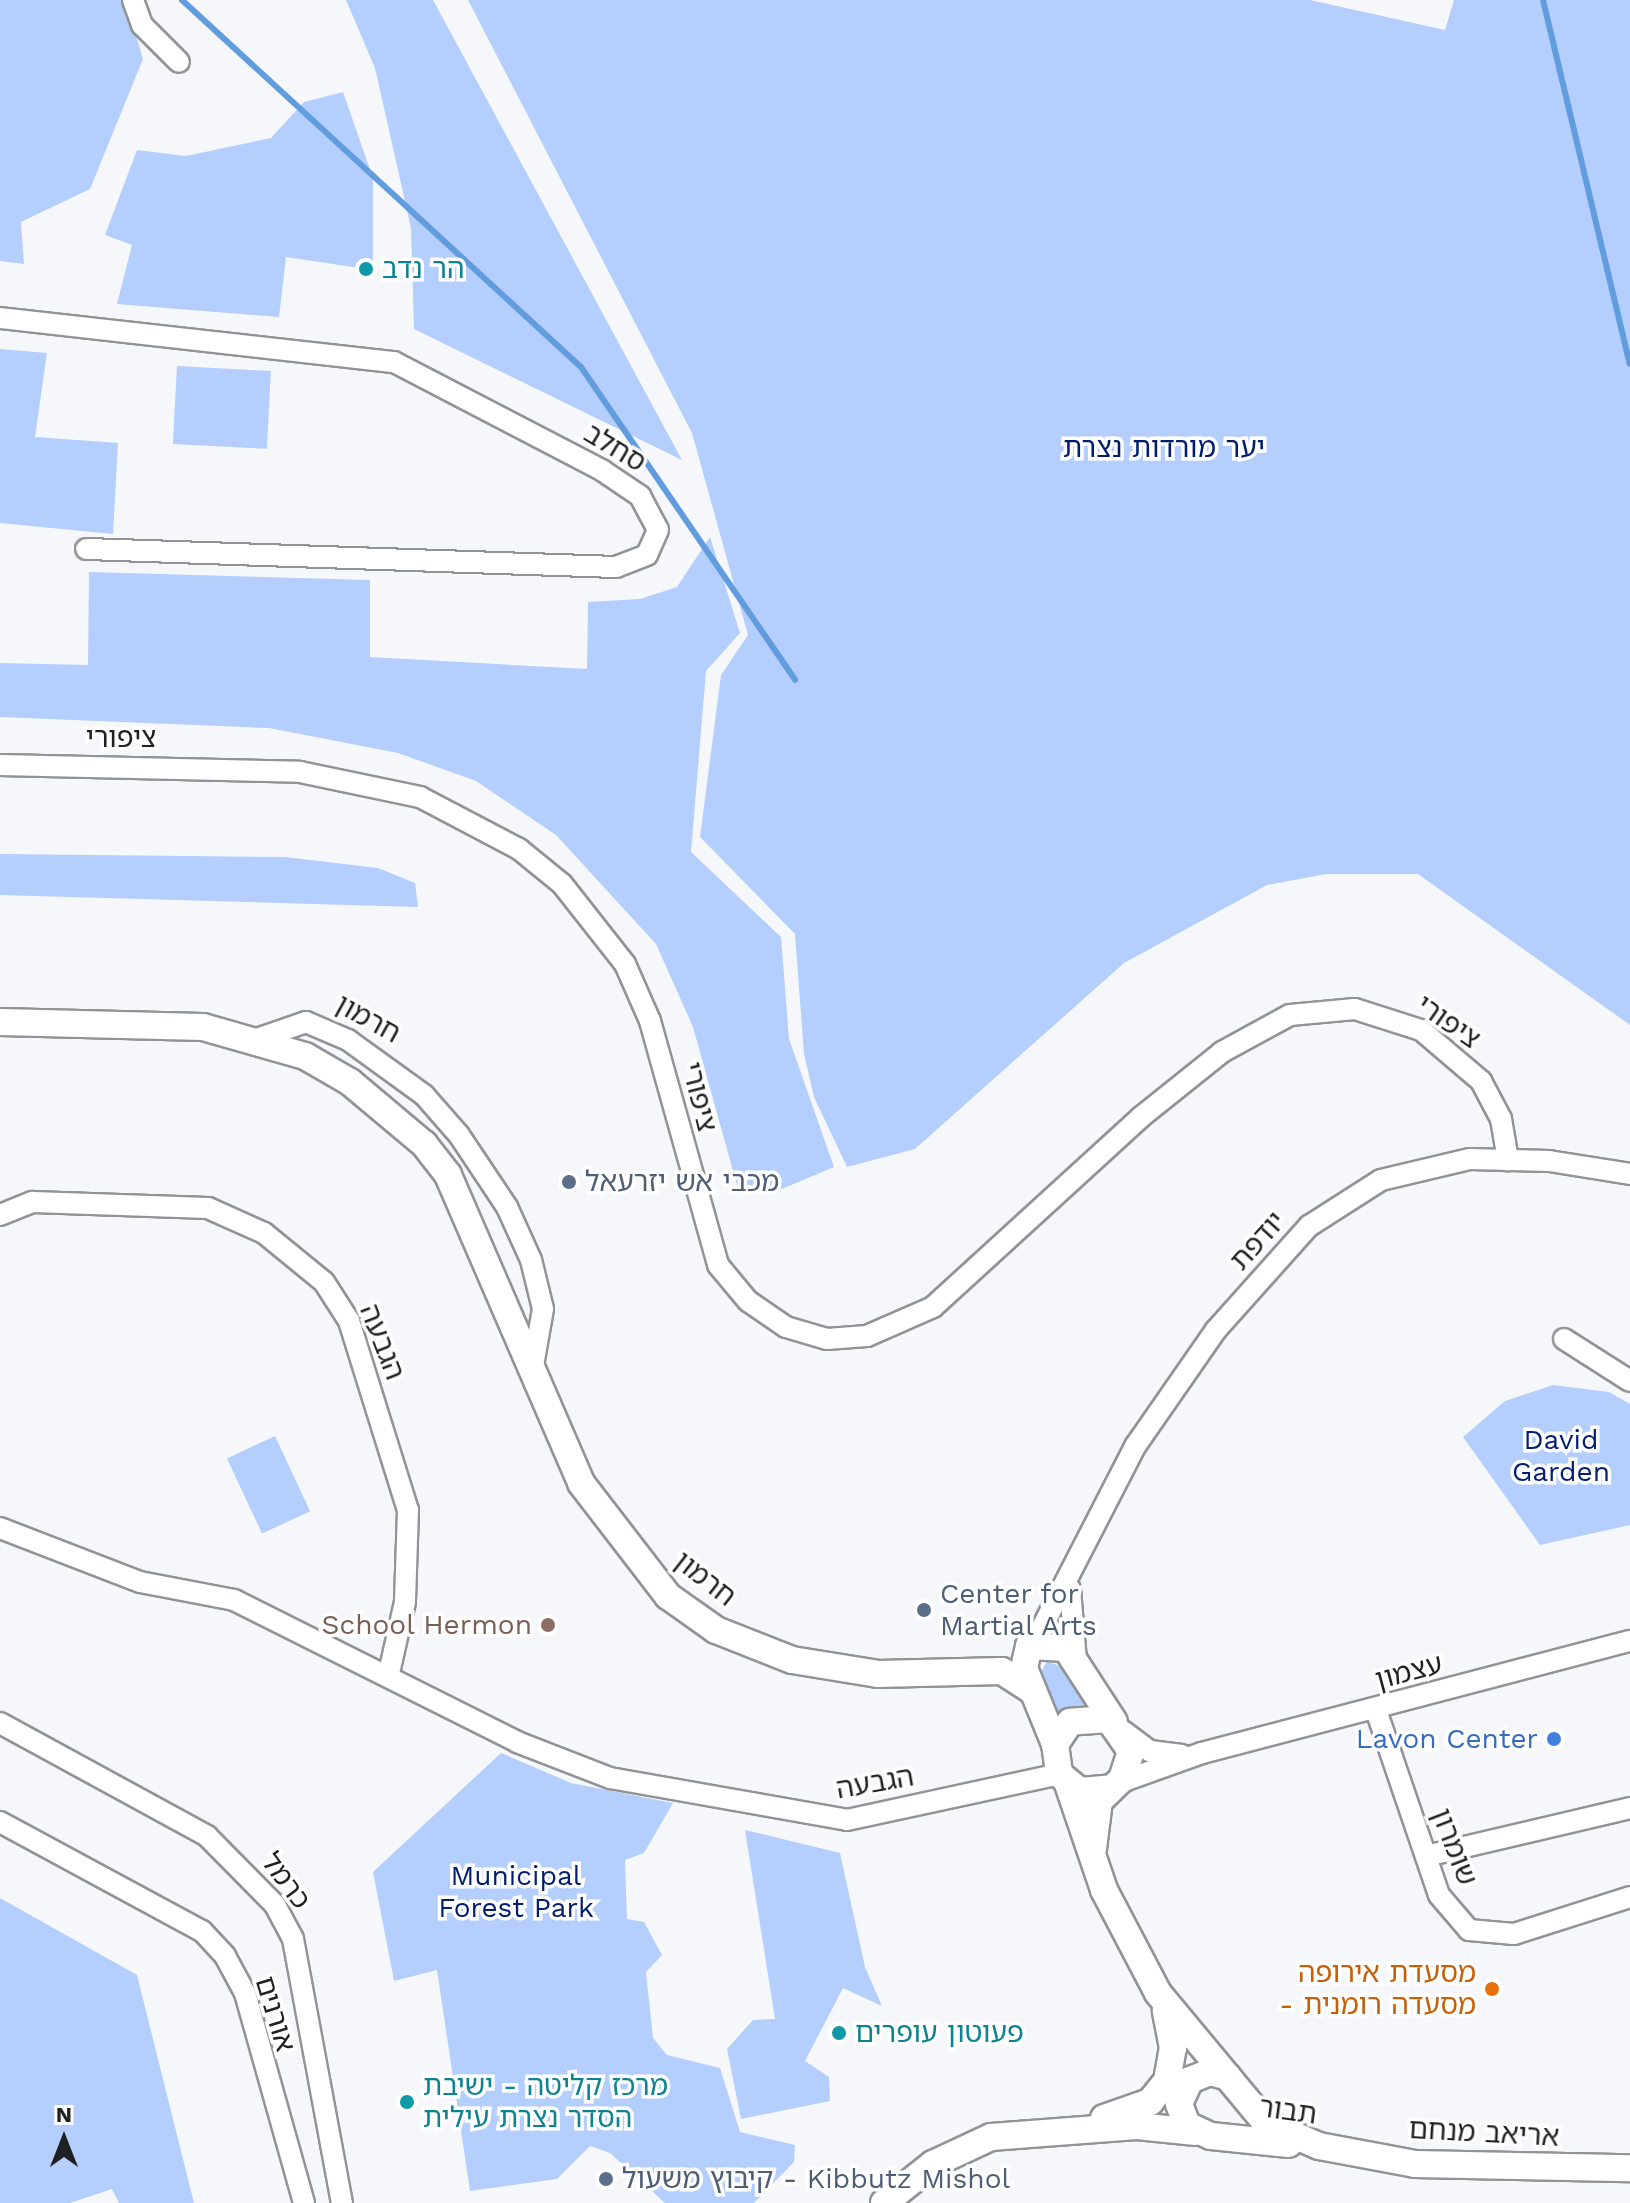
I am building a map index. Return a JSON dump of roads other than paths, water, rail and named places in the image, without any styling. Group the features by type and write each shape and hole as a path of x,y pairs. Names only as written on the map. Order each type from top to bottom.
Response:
{"street":[{"path":"133,0 142,25 179,62"},
{"name":"סחלב","path":"0,318 394,362 603,471 640,496 658,530 647,555 616,567 86,549"},
{"name":"ציפורי","path":"0,765 300,772 420,797 519,849 562,884 625,964 650,1021 718,1265 748,1301 786,1327 827,1339 867,1336 933,1307 1141,1117 1222,1052 1290,1015 1355,1009 1421,1030 1481,1081 1501,1119 1508,1160"},
{"name":"חרמון","path":"0,1022 161,1024 257,1039 350,1082 424,1144 467,1210 533,1366 604,1520 668,1596 716,1630 832,1668 1002,1671 1033,1691"},
{"name":"חרמון","path":"257,1039 306,1022 348,1040 424,1095 459,1135 507,1207 531,1260 543,1309 533,1366"},
{"name":"יודפת","path":"1031,1646 1071,1581 1136,1445 1216,1330 1309,1226 1381,1180 1470,1159 1508,1160 1630,1174"},
{"name":"הגבעה","path":"0,1215 33,1202 208,1208 264,1233 324,1282 349,1321 408,1510 405,1602 389,1673"},
{"path":"1564,1339 1630,1381"},
{"name":"הגבעה","path":"0,1528 140,1582 234,1600 389,1673 517,1742 610,1778 822,1820 1063,1779"},
{"name":"יודפת","path":"1071,1581 1076,1660"},
{"name":"עצמון","path":"1115,1785 1202,1753 1376,1710 1630,1641"},
{"path":"895,2200 963,2147 1132,2111 1159,2094 1173,2048 1163,2001 1094,1864 1063,1779 1055,1744 1024,1668 1031,1646 1066,1648 1131,1751 1115,1785 1094,1814 1094,1864"},
{"name":"חרמון","path":"956,1671 1031,1646"},
{"name":"שומרון","path":"1376,1710 1439,1895 1469,1930 1514,1934 1630,1897"},
{"path":"1055,1744 1083,1717 1118,1727"},
{"name":"כרמל","path":"0,1723 207,1836 275,1905 293,1939 342,2203"},
{"name":"עצמון","path":"1118,1727 1150,1751 1202,1753"},
{"path":"1063,1779 1089,1791 1115,1785"},
{"path":"1426,1856 1630,1808"},
{"name":"אורנים","path":"0,1822 202,1931 225,1956 245,1993 304,2203"},
{"name":"תבור","path":"1163,2001 1235,2085 1284,2134 1335,2149"},
{"path":"1057,2129 1137,2126 1163,2117 1182,2092 1199,2074 1235,2085 1241,2116 1205,2134 1181,2115 1182,2092 1188,2063 1179,2023"},
{"name":"תבור","path":"1137,2126 1335,2149"},
{"name":"אריאב מנחם","path":"1335,2149 1464,2168 1630,2168"}],"waterway":[{"path":"182,0 581,367 795,680"},
{"path":"1543,0 1630,364"}],"place":[{"name":"הר נדב","path":"366,269"},
{"name":"מכבי אש יזרעאל","path":"569,1182"},
{"name":"Center for Martial Arts","path":"924,1610"},
{"name":"School Hermon","path":"548,1625"},
{"name":"Lavon Center","path":"1554,1739"},
{"name":"מסעדת אירופה - מסעדה רומנית","path":"1492,1989"},
{"name":"פעוטון עופרים","path":"839,2033"},
{"name":"מרכז קליטה - ישיבת הסדר נצרת עילית","path":"407,2102"},
{"name":"קיבוץ משעול - Kibbutz Mishol","path":"606,2179"}],"park label":[{"name":"יער מורדות נצרת","path":"1164,448"},
{"name":"David Garden","path":"1561,1456"},
{"name":"Municipal Forest Park","path":"516,1892"}]}
